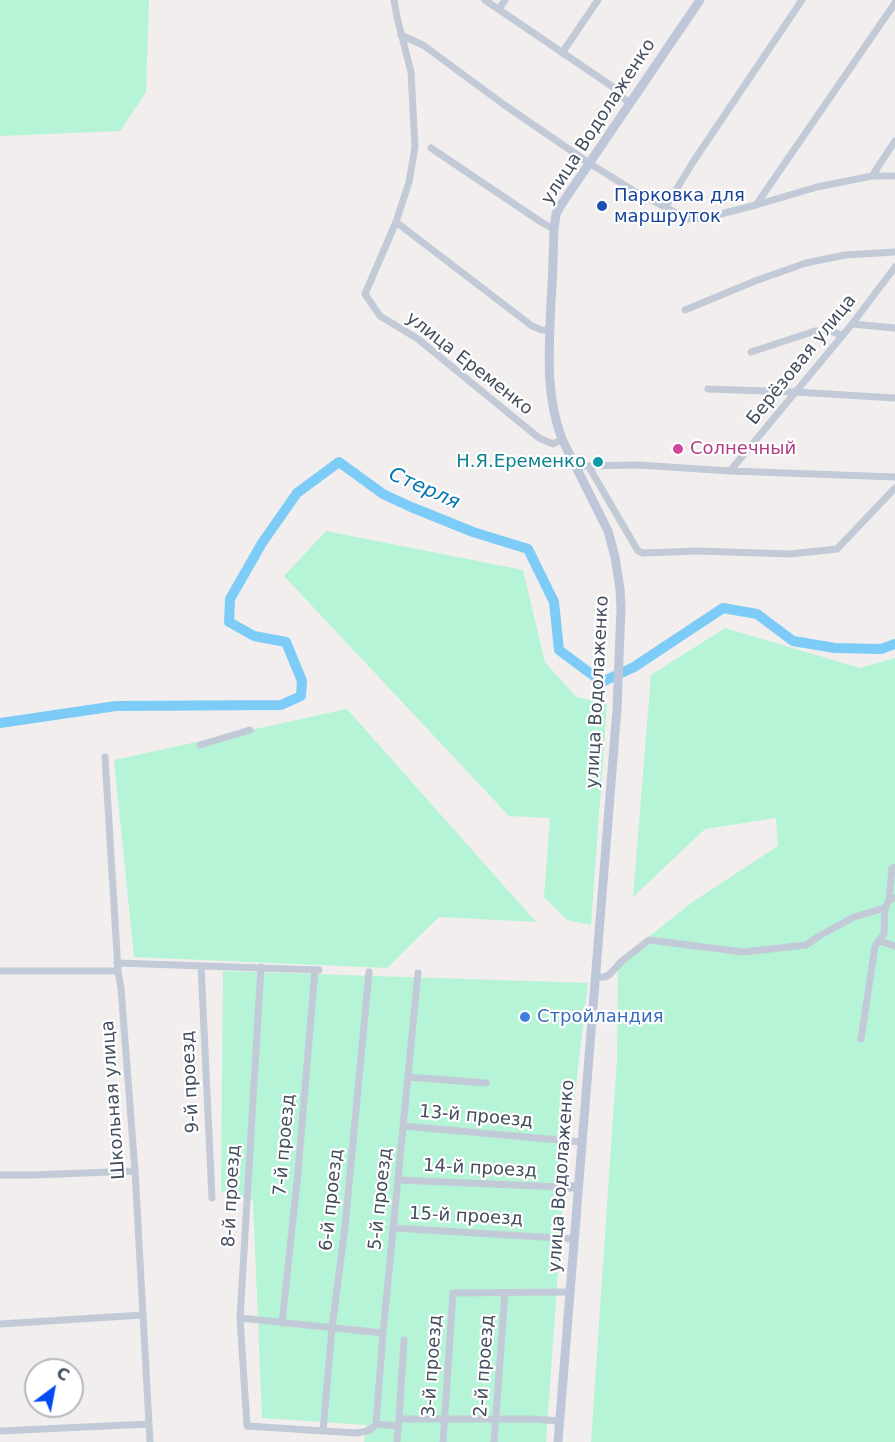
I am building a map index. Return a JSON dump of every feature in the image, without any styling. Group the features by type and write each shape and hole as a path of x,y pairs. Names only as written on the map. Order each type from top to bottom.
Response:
{"main road":[{"name":"улица Водолаженко","path":"558,1442 617,709 621,608 615,556 608,531 562,439 554,414 548,366 554,229 556,214 561,205 700,0"},
{"path":"561,1187 578,1187"}],"street":[{"path":"394,0 409,58 415,147 409,182 396,222 532,326 550,330"},
{"path":"485,0 616,89 629,104"},
{"path":"499,9 505,0"},
{"path":"562,52 598,0"},
{"path":"665,208 693,162 802,0"},
{"path":"756,205 895,3"},
{"path":"401,34 423,45 589,164 688,219 705,218 817,187 872,176 895,176"},
{"path":"872,176 895,141"},
{"path":"431,148 554,229"},
{"name":"улица Еременко","path":"396,222 365,294 380,316 418,339 539,438 553,444 562,439"},
{"path":"685,310 806,263 845,255 895,252"},
{"name":"Берёзовая улица","path":"730,471 852,324 895,267"},
{"path":"852,324 895,328"},
{"path":"751,352 815,331 834,332 842,336"},
{"path":"708,389 895,398"},
{"path":"575,466 639,465 895,477"},
{"path":"589,467 638,551 643,553 697,551 790,554 837,549 895,488"},
{"path":"200,745 250,730"},
{"name":"Школьная улица","path":"105,757 118,967 135,1171 150,1442"},
{"path":"861,1039 875,946 884,934 885,908 892,899 892,868 895,867"},
{"path":"595,977 609,975 622,961 649,940 743,952 806,945 854,917 885,908"},
{"path":"879,941 895,946"},
{"name":"9-й проезд","path":"201,966 212,1197"},
{"path":"0,971 118,967 261,967"},
{"name":"7-й проезд","path":"261,967 317,970 282,1323"},
{"name":"8-й проезд","path":"261,967 240,1318 247,1426 323,1431"},
{"name":"6-й проезд","path":"323,1431 369,972"},
{"name":"5-й проезд","path":"375,1426 418,973"},
{"path":"408,1077 486,1083"},
{"name":"13-й проезд","path":"403,1126 582,1142"},
{"path":"0,1175 135,1171"},
{"name":"14-й проезд","path":"398,1180 561,1187"},
{"name":"15-й проезд","path":"393,1228 574,1239"},
{"path":"506,1293 570,1292"},
{"name":"3-й проезд","path":"443,1442 453,1293 506,1293"},
{"name":"2-й проезд","path":"494,1442 506,1293"},
{"path":"0,1324 143,1315"},
{"path":"240,1318 383,1333"},
{"path":"397,1442 404,1340"},
{"path":"323,1431 356,1433 375,1426 399,1422 445,1419 559,1421"},
{"path":"0,1431 149,1424"}],"green space":[{"path":"0,0 149,0 146,92 120,131 0,136"},
{"path":"326,531 523,570 545,662 576,697 607,704 591,925 567,920 544,897 550,818 509,816 284,576"},
{"path":"725,628 860,668 895,658 895,1442 591,1442 617,1058 618,961 694,901 778,846 776,818 705,829 633,897 651,675"},
{"path":"347,709 536,922 439,917 387,968 134,957 114,760"},
{"path":"223,971 588,983 564,1187 546,1442 364,1442 366,1425 262,1418 253,1200 221,1191"}],"waterway":[{"name":"Стерля","path":"0,723 116,706 281,705 301,696 302,681 286,642 254,636 229,622 230,599 262,543 297,493 339,462 383,494 411,507 473,532 528,549 554,602 559,650 602,682 634,667 723,608 757,614 793,641 835,648 881,649 895,644"}],"place":[{"name":"Парковка для маршруток","path":"602,206"},
{"name":"Солнечный","path":"678,449"},
{"name":"Н.Я.Еременко","path":"598,462"},
{"name":"Стройландия","path":"525,1017"}]}
